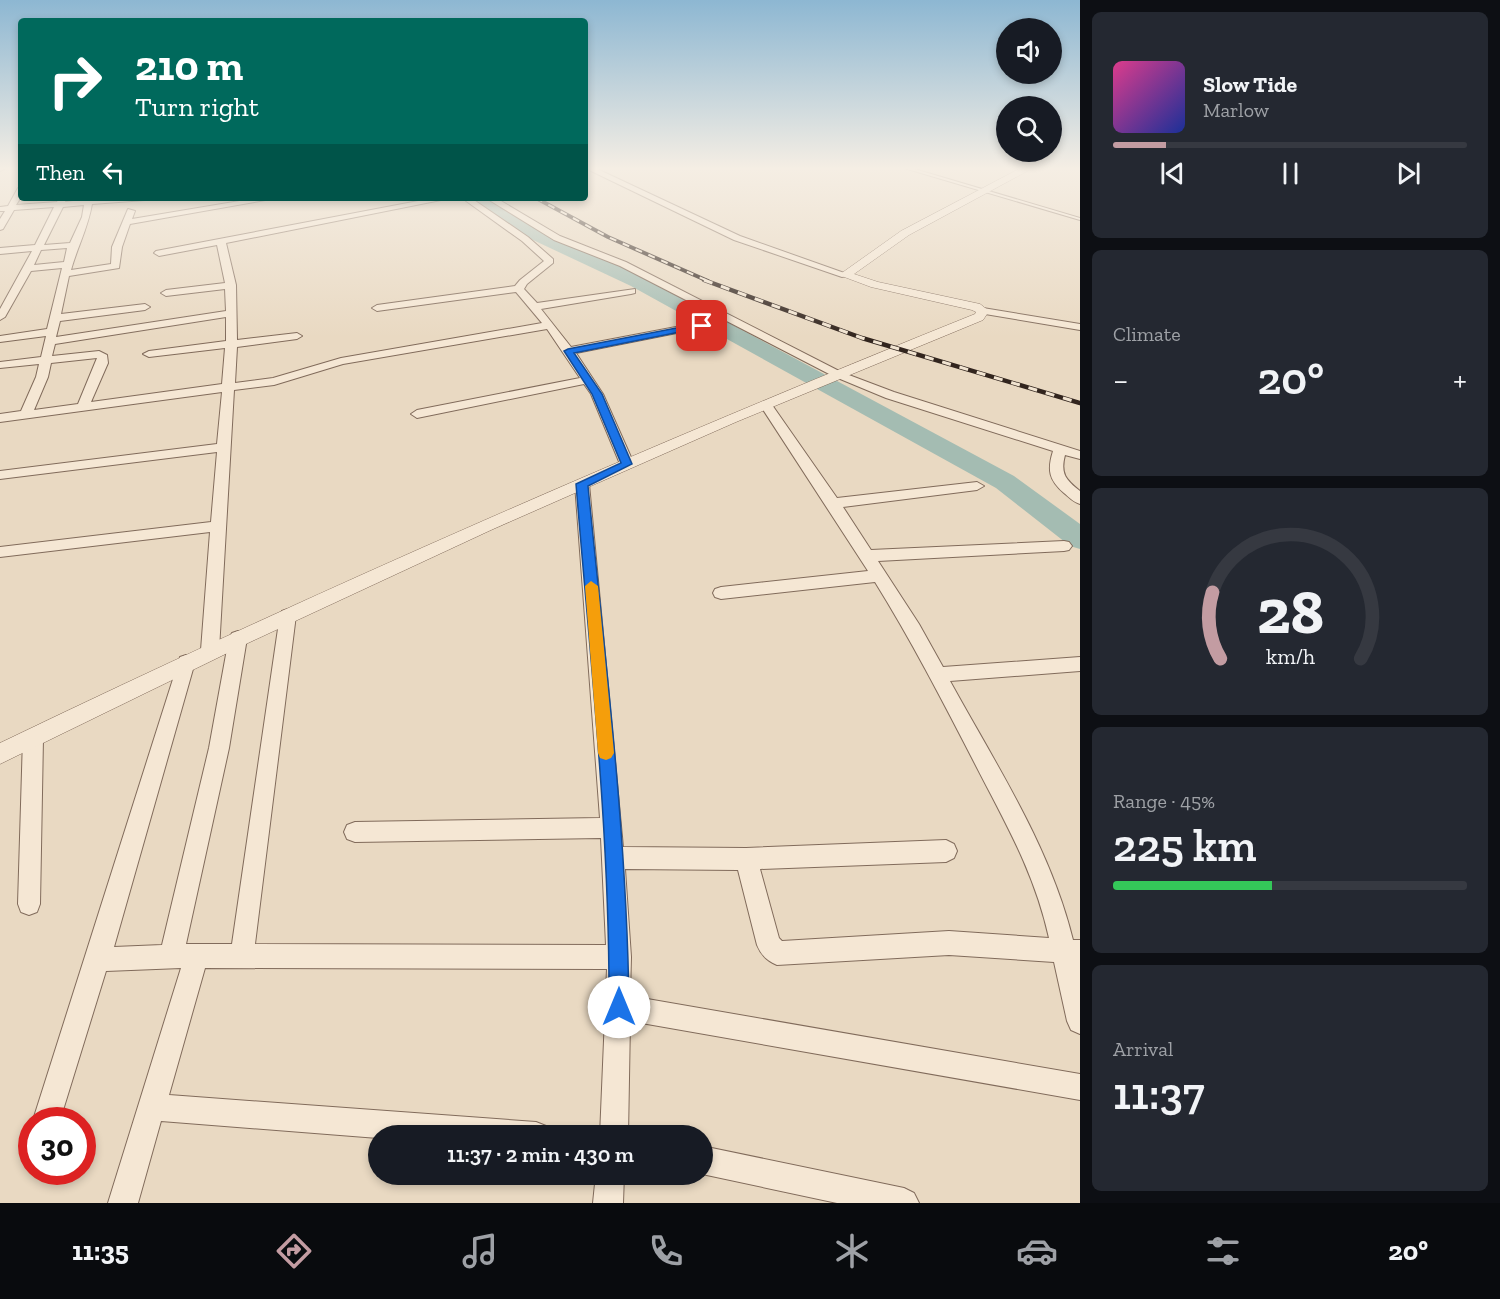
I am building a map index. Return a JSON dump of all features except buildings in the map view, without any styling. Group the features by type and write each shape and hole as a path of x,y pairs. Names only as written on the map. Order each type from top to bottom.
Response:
{"street":[{"path":"2,311 50,224"},
{"path":"26,414 39,385 66,269 83,224"},
{"path":"27,268 66,269 116,266 117,247 126,224"},
{"path":"159,253 313,224"},
{"path":"504,224 550,261 523,282 519,289"},
{"path":"533,224 548,233 623,264 834,375 1080,455"},
{"path":"707,224 737,238 874,285 968,304 983,311 1080,327"},
{"path":"845,275 905,233 922,224"},
{"path":"525,239 548,233"},
{"path":"210,650 231,344 231,285 228,264 221,242"},
{"path":"0,251 74,244"},
{"path":"166,293 231,285"},
{"path":"519,289 549,325 597,394 627,464"},
{"path":"377,308 519,289"},
{"path":"533,307 631,291"},
{"path":"55,318 145,307"},
{"path":"0,754 210,650 450,541 834,375 979,317 983,311"},
{"path":"0,339 51,337 231,313"},
{"path":"0,418 274,381 341,361 549,325"},
{"path":"568,351 702,326"},
{"path":"149,354 297,336"},
{"path":"0,365 93,354 102,357 94,384 83,406"},
{"path":"417,414 586,380"},
{"path":"765,405 880,576 938,675 1036,859 1071,952 1080,1021"},
{"path":"0,475 224,447"},
{"path":"1060,449 1053,468 1054,476 1080,499"},
{"path":"1054,476 1080,483"},
{"path":"582,484 611,828 619,957 614,1125"},
{"path":"833,503 977,486"},
{"path":"0,552 219,526"},
{"path":"867,556 1064,546"},
{"path":"721,593 880,576"},
{"path":"242,956 288,615"},
{"path":"123,1203 152,1107 184,956 238,638"},
{"path":"50,1107 98,959 186,662"},
{"path":"938,675 1080,664"},
{"path":"29,904 33,738"},
{"path":"355,832 611,828"},
{"path":"613,858 746,859 946,851"},
{"path":"746,859 769,945 777,952 948,943 1071,952"},
{"path":"98,959 184,956 619,957"},
{"path":"619,1007 1080,1087"},
{"path":"152,1107 391,1125"},
{"path":"713,1162 904,1203"},
{"path":"608,1203 609,1185"}],"waterway":[{"path":"516,224 638,282 1005,482 1080,539"}],"railway":[{"path":"584,224 708,281"},
{"path":"704,280 862,338 1080,403"}],"slow traffic":[{"path":"591,586 606,753"}],"route":[{"path":"619,1007 619,957 610,801 582,484 627,464 597,394 568,351 702,326"}]}
